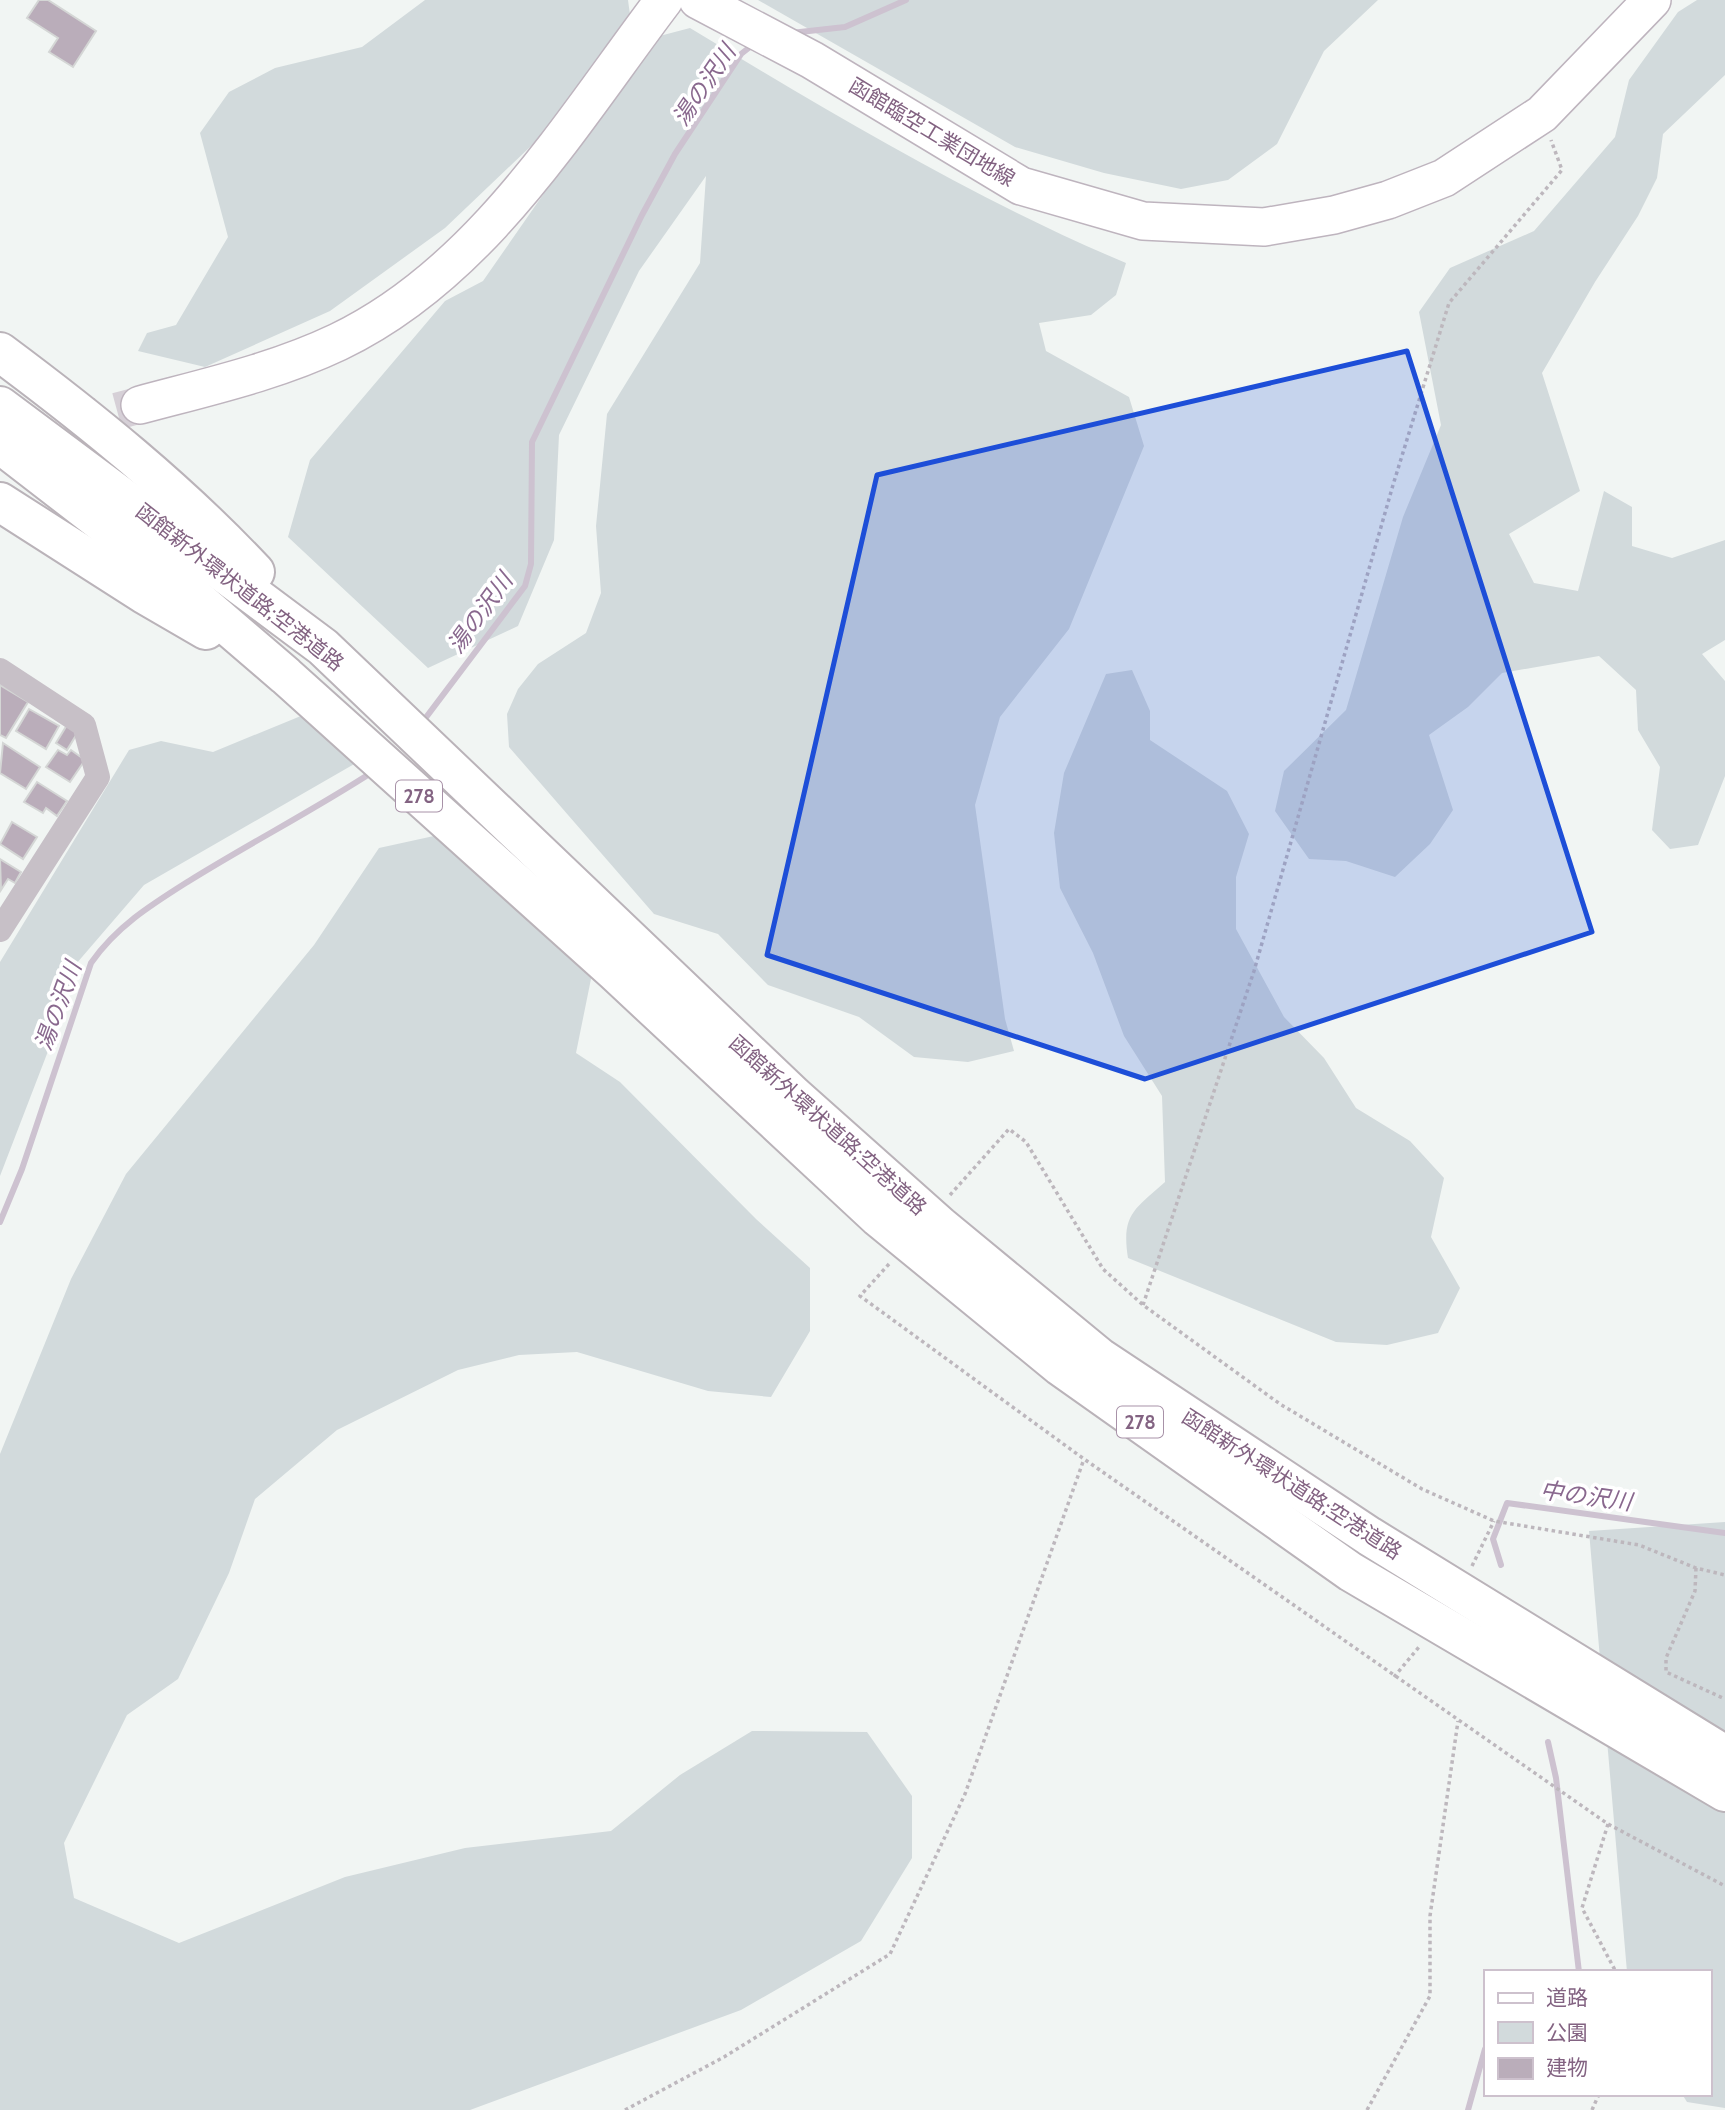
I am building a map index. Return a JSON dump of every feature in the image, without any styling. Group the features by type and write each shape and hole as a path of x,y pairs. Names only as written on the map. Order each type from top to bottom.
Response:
{"highway":[{"path":"0,352 57,394 203,516 256,585"},
{"name":"函館新外環状道路;空港道路","path":"0,406 256,585 323,647 878,1217 1060,1366 1351,1572 1725,1793"},
{"name":"函館新外環状道路;空港道路","path":"0,444 158,566 219,628 286,676 794,1096 940,1227 1099,1357 1369,1536 1725,1755"},
{"path":"0,502 144,594 219,628"}],"main road":[{"path":"140,405 242,379 309,355 363,328 433,281 503,213 664,0"},
{"name":"函館臨空工業団地線","path":"698,0 812,60 1021,186 1143,221 1264,227 1334,215 1388,200 1444,178 1542,114 1652,0"}],"street":[{"path":"0,670 84,725 98,777 0,930"}],"path":[{"path":"1143,1305 1254,971 1389,499 1449,303 1562,170 1542,114"},
{"path":"945,1201 1009,1129 1026,1142 1103,1269 1143,1305 1280,1404 1422,1489 1494,1521 1639,1545 1696,1568 1725,1575"},
{"path":"890,1263 860,1296 1084,1459 1245,1568 1394,1677 1608,1824 1725,1886"},
{"path":"625,2110 724,2057 890,1954 965,1794 1084,1459"},
{"path":"1471,1567 1494,1521"},
{"path":"1696,1568 1695,1591 1666,1658 1666,1672 1725,1699"},
{"path":"1394,1677 1421,1645"},
{"path":"1367,2110 1430,1996 1430,1916 1458,1721"},
{"path":"1608,1824 1582,1908 1615,1970"}],"highlighted area":[{"path":"1407,351 1592,932 1145,1079 767,955 877,475"}],"green space":[{"path":"425,0 628,0 630,15 553,125 445,228 330,311 205,367 138,351 147,333 176,325 228,237 200,133 229,92 275,68 362,47"},
{"path":"758,0 1378,0 1324,51 1277,144 1228,180 1181,189 1104,173 1015,147"},
{"path":"1697,0 1725,0 1725,75 1663,134 1657,178 1638,216 1595,282 1542,373 1580,491 1509,534 1534,583 1578,591 1604,491 1632,507 1632,546 1672,558 1725,540 1725,640 1702,654 1725,681 1725,776 1698,845 1670,849 1652,830 1660,767 1638,730 1636,690 1599,656 1502,673 1468,707 1429,735 1453,810 1430,844 1395,877 1346,861 1309,859 1275,811 1284,771 1346,710 1403,517 1441,425 1419,312 1450,268 1534,231 1615,137 1629,80 1678,12"},
{"path":"690,28 850,123 958,183 1126,263 1116,295 1091,315 1039,323 1046,351 1129,397 1144,446 1069,629 1000,717 975,805 1005,1019 1014,1051 968,1062 914,1057 859,1017 768,985 718,934 654,914 509,747 507,714 518,689 538,664 586,633 601,593 596,526 607,414 700,263 706,176 639,271 559,435 554,540 518,626 428,668 288,537 310,460 445,301 483,281 652,38"},
{"path":"1132,670 1150,711 1150,740 1227,791 1249,834 1236,877 1236,929 1284,1017 1324,1058 1356,1108 1410,1141 1444,1178 1431,1237 1460,1288 1438,1333 1387,1345 1336,1342 1128,1258 1126,1243 1129,1222 1138,1206 1165,1182 1162,1096 1124,1036 1093,953 1060,888 1054,833 1064,773 1106,674"},
{"path":"313,711 356,763 144,885 76,964 50,1046 0,1176 0,962 129,750 161,741 213,752"},
{"path":"443,834 592,974 576,1053 620,1082 756,1219 810,1268 810,1331 771,1397 708,1391 577,1352 519,1355 458,1370 337,1430 255,1499 229,1573 178,1679 127,1715 64,1843 74,1898 179,1943 345,1877 465,1848 611,1831 680,1775 752,1731 867,1732 912,1796 912,1858 861,1941 741,2010 470,2110 0,2110 0,1454 71,1279 126,1174 314,945 379,848"},
{"path":"1725,1522 1725,2108 1687,2102 1683,2096 1711,2096 1711,1970 1627,1970 1589,1531"}],"building":[{"path":"39,0 48,0 96,31 73,67 49,52 58,38 27,18"},
{"path":"0,685 28,702 6,738 0,735"},
{"path":"29,709 59,726 46,749 16,731"},
{"path":"67,725 78,732 67,750 56,743"},
{"path":"3,743 40,767 26,789 0,773"},
{"path":"58,750 67,755 71,750 85,760 70,782 46,767"},
{"path":"37,782 67,801 57,816 46,808 43,813 24,802"},
{"path":"12,822 37,837 23,859 0,844"},
{"path":"0,859 21,872 15,883 8,879 1,890"}],"waterway":[{"name":"湯の沢川","path":"791,33 845,27 906,0"},
{"name":"湯の沢川","path":"421,724 525,586 531,564 532,442 642,215 675,154 741,54 755,43"},
{"name":"湯の沢川","path":"0,1222 22,1169 91,963 101,950 123,927 161,899 374,771"},
{"name":"中の沢川","path":"1501,1565 1493,1539 1507,1503 1725,1533"},
{"name":"中の沢川","path":"1548,1742 1556,1778 1579,1970"},
{"name":"中の沢川","path":"1468,2110 1484,2053"}],"tunnel":[{"path":"11,440 140,405"}]}
